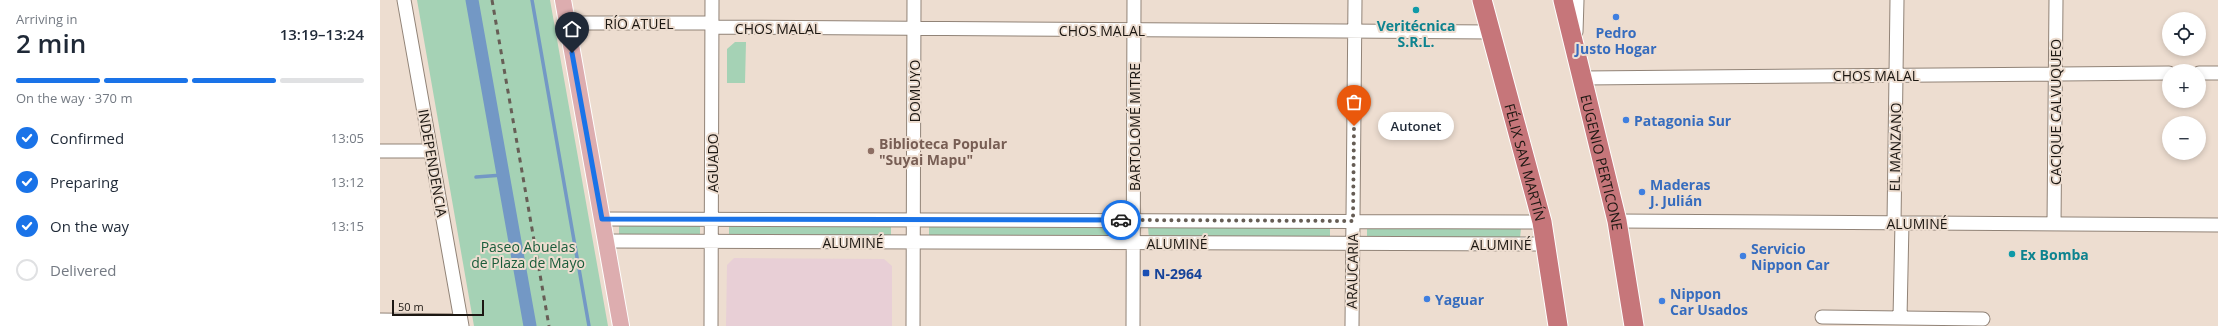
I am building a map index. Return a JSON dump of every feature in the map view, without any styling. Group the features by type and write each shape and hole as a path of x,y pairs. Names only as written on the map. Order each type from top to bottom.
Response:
{"highway":[{"name":"FÉLIX SAN MARTÍN","path":"1482,0 1492,32 1542,222 1547,244 1558,326"},
{"name":"EUGENIO PERTICONE","path":"1564,0 1584,78 1617,221 1634,326"}],"main road":[{"path":"563,0 621,326"}],"street":[{"name":"INDEPENDENCIA","path":"404,0 461,324"},
{"name":"AGUADO","path":"711,326 712,0"},
{"name":"DOMUYO","path":"913,326 914,0"},
{"name":"BARTOLOMÉ MITRE","path":"1133,326 1134,0"},
{"name":"ARAUCARIA","path":"1352,326 1355,0"},
{"path":"1575,46 1577,0"},
{"name":"EL MANZANO","path":"1897,0 1896,75 1900,318"},
{"name":"CACIQUE CALVUQUEO","path":"2054,224 2056,0"},
{"name":"RÍO ATUEL","path":"567,23 712,25"},
{"name":"CHOS MALAL","path":"712,25 914,29 1492,32"},
{"name":"CHOS MALAL","path":"1584,78 2162,73"},
{"path":"2206,73 2218,73"},
{"path":"380,151 431,151"},
{"name":"ALUMINÉ","path":"602,219 1542,222"},
{"name":"ALUMINÉ","path":"1617,221 2218,225"},
{"name":"ALUMINÉ","path":"605,241 1547,244"},
{"path":"1822,317 1983,319"},
{"path":"380,320 461,324"}],"shaded area":[{"path":"734,258 884,259 892,266 892,326 726,326 727,265"}],"green space":[{"name":"Paseo Abuelas de Plaza de Mayo","path":"417,0 550,0 608,326 474,326"},
{"path":"735,42 746,42 745,83 727,83 727,49"},
{"path":"619,225 700,226 700,235 619,235"},
{"path":"729,226 891,227 891,236 729,235"},
{"path":"1367,226 1521,228 1520,239 1367,237"},
{"path":"929,227 1117,228 1117,237 929,237"},
{"path":"1148,228 1330,228 1330,238 1149,238"}],"waterway":[{"path":"472,0 530,326"},
{"path":"532,0 589,326"},
{"path":"476,177 503,175"}],"railway":[{"path":"492,0 549,326"}],"way so far":[{"path":"1121,220 1353,221 1354,126"}],"place":[{"name":"Veritécnica S.R.L.","path":"1416,10"},
{"name":"Pedro Justo Hogar","path":"1616,17"},
{"name":"Patagonia Sur","path":"1626,120"},
{"name":"Autonet","path":"1354,126"},
{"name":"Biblioteca Popular \"Suyai Mapu\"","path":"871,151"},
{"name":"Maderas J. Julián","path":"1642,192"},
{"name":"Ex Bomba","path":"2012,254"},
{"name":"Servicio Nippon Car","path":"1743,256"},
{"name":"N-2964","path":"1146,273"},
{"name":"Yaguar","path":"1427,299"},
{"name":"Nippon Car Usados","path":"1662,301"}],"route":[{"path":"572,53 602,219 1121,220"}]}
